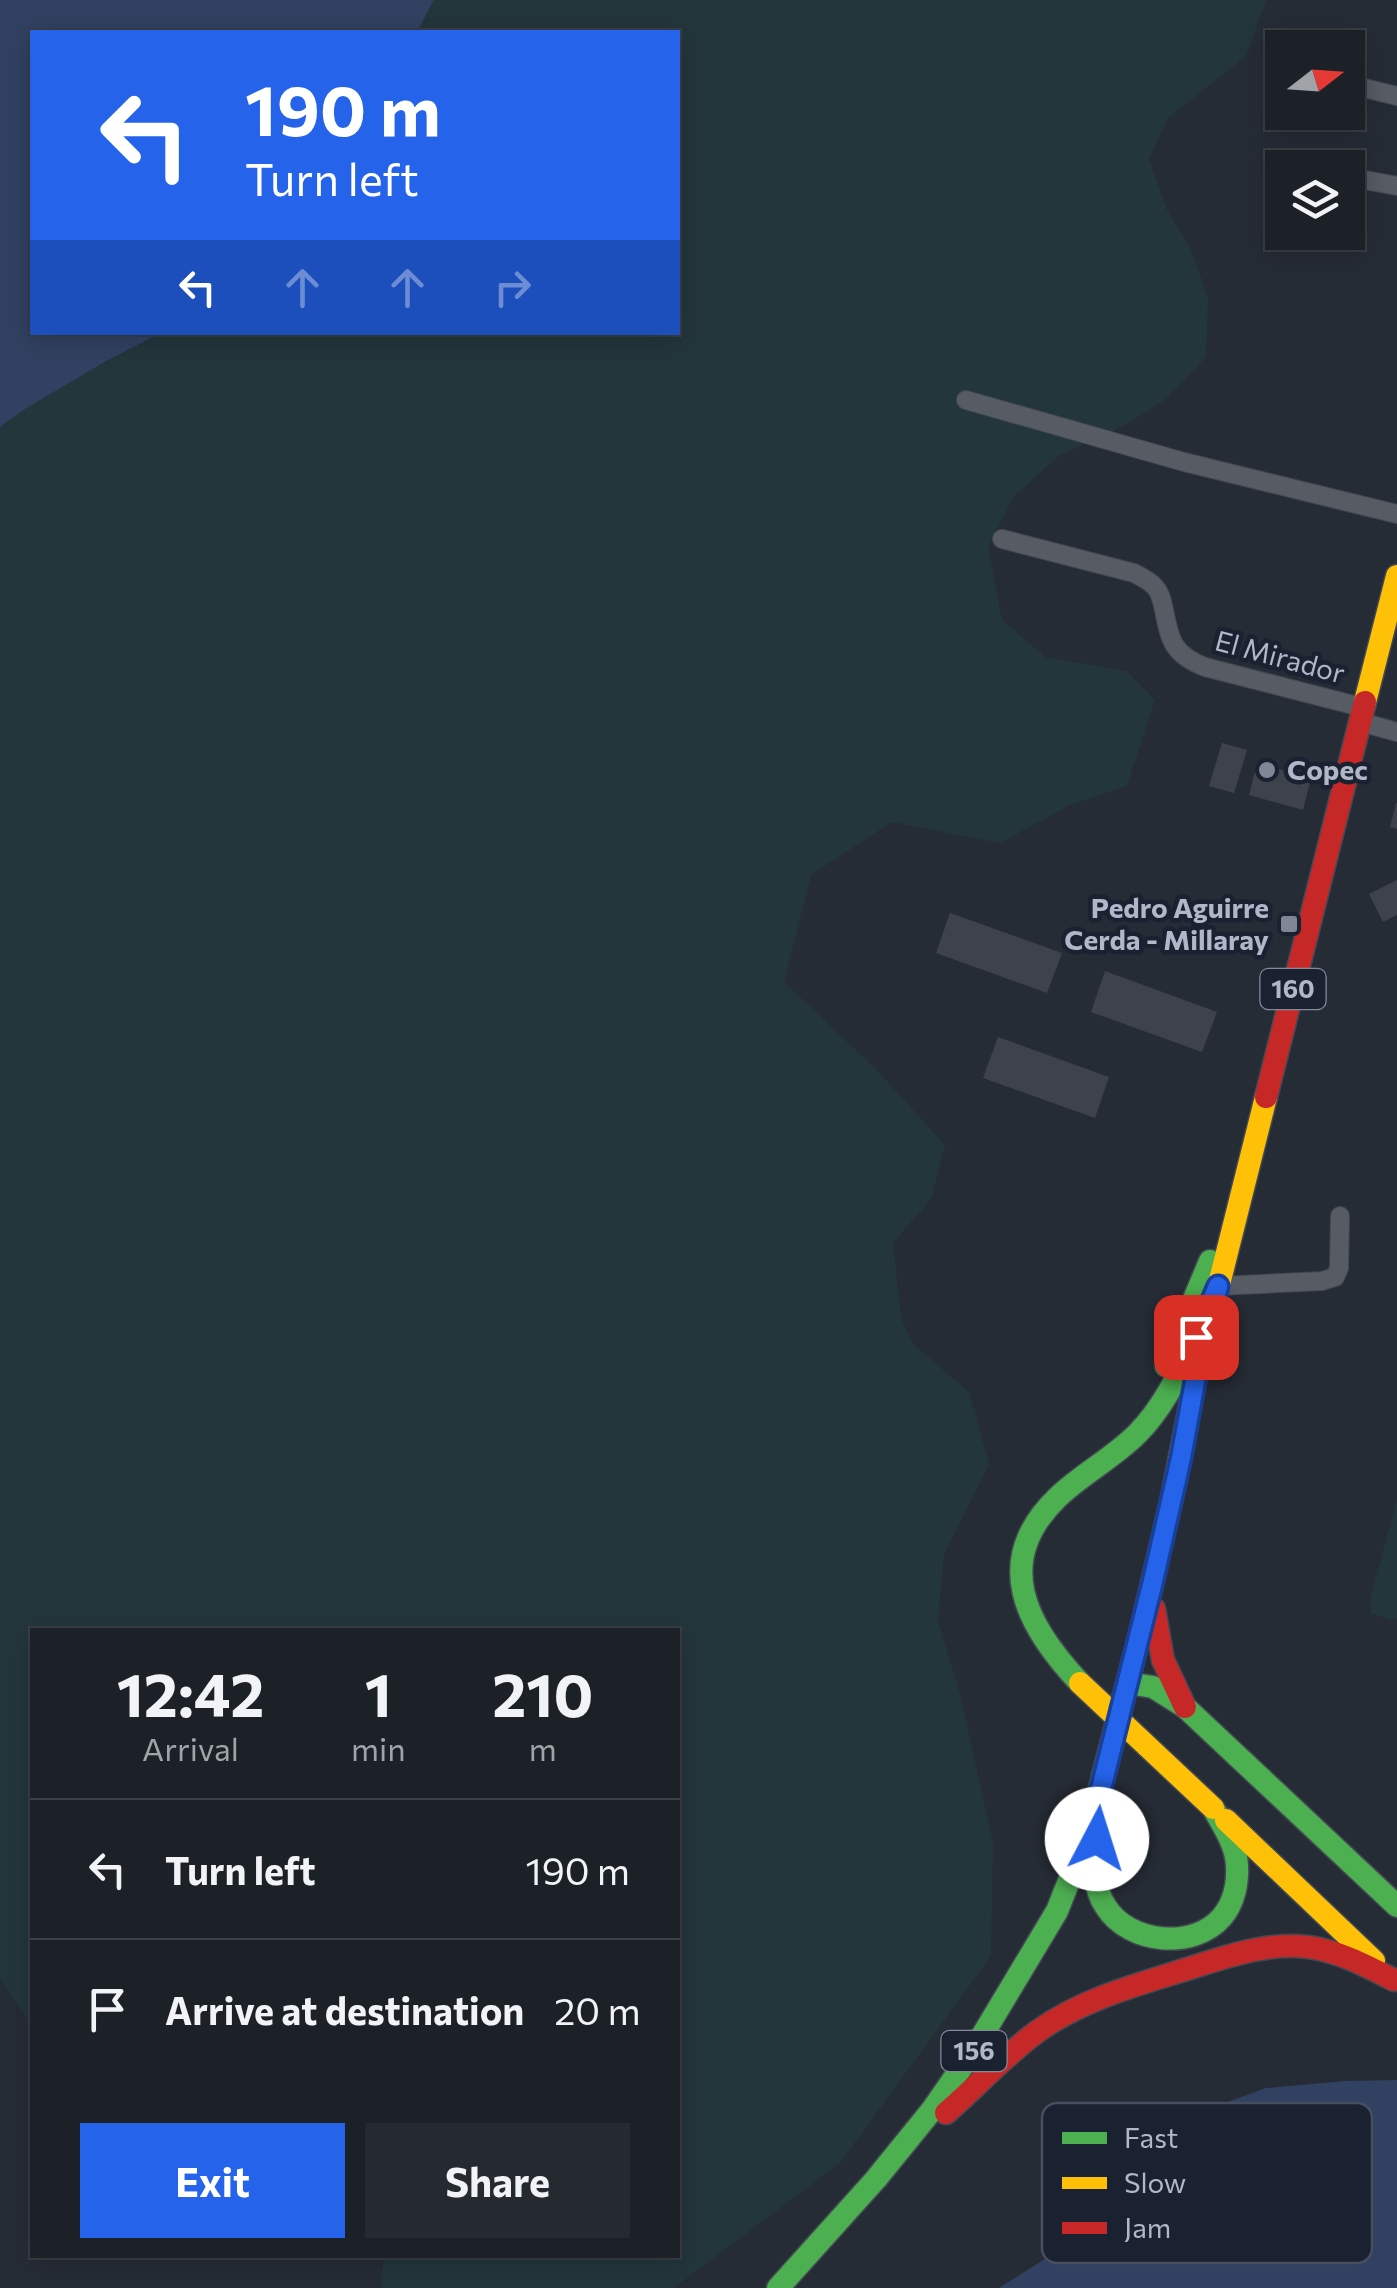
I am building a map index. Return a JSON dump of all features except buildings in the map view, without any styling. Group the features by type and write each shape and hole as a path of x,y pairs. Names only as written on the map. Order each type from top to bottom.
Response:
{"main road":[{"name":"160","path":"1034,1948 1153,1581 1196,1376 1397,576"},
{"path":"1072,1486 1126,1427 1160,1377 1242,1194"},
{"path":"1218,1286 1184,1362 1158,1408 1114,1454 1048,1508 1031,1531 1021,1554 1020,1578 1033,1623 1054,1656 1395,1981"},
{"name":"160","path":"1118,1683 1154,1492 1196,1376"},
{"path":"1153,1581 1154,1616 1162,1658 1174,1691 1185,1707"},
{"path":"1118,1683 1153,1687 1185,1707 1397,1906"},
{"name":"156","path":"778,2288 932,2110 978,2045 1051,1922 1080,1859 1097,1805 1118,1683"},
{"path":"1097,1805 1094,1868 1104,1906 1134,1932 1166,1940 1206,1930 1225,1912 1235,1891 1235,1856 1213,1808"},
{"path":"903,2147 1050,2022 1130,1986 1256,1949 1291,1946 1338,1954 1395,1981"}],"street":[{"path":"1365,88 1397,96"},
{"path":"1365,180 1397,186"},
{"path":"966,400 1184,462 1397,514"},
{"name":"El Mirador","path":"1002,539 1148,580 1162,599 1168,636 1187,660 1363,715 1397,732"},
{"path":"1218,1286 1335,1277 1339,1268 1340,1216"}],"shaded area":[{"path":"434,0 1266,0 1246,56 1168,118 1149,159 1167,210 1191,250 1208,298 1206,357 1166,399 1122,427 1060,455 1014,496 988,548 1002,620 1045,657 1126,671 1155,700 1127,786 1072,804 1000,843 892,822 811,875 784,982 874,1067 945,1145 931,1199 893,1243 901,1317 912,1343 969,1392 989,1464 944,1554 938,1621 960,1694 993,1843 991,1956 840,2163 674,2288 381,2288 384,2258 680,2258 680,1628 30,1628 30,2022 0,1979 0,427 108,360 157,335 680,335 680,30 418,30"},
{"path":"1397,1500 1397,1618 1391,1620 1371,1613 1370,1600"}],"water":[{"path":"0,0 434,0 418,30 30,30 30,335 157,335 108,360 0,427"},
{"path":"1397,2080 1397,2288 999,2288 1042,2261 1372,2263 1372,2103 1225,2103 1266,2088"}],"traffic: fast":[{"path":"1166,1366 1210,1261"},
{"path":"1080,1683 1044,1639 1032,1616 1021,1569 1026,1545 1037,1521 1058,1497 1146,1425 1190,1350"},
{"path":"778,2288 932,2110 973,2051 1057,1911 1088,1833 1139,1638"},
{"path":"1128,1683 1153,1687 1185,1707 1397,1906"},
{"path":"1097,1839 1096,1883 1101,1899 1116,1919 1145,1935 1195,1935 1222,1917 1236,1886 1234,1850 1213,1808"}],"traffic: slow":[{"path":"1365,702 1397,576"},
{"path":"1139,1638 1196,1376 1266,1097"},
{"path":"1080,1683 1213,1808"},
{"path":"1226,1820 1374,1961"}],"traffic: jam":[{"path":"1266,1097 1365,702"},
{"path":"1154,1609 1163,1660 1185,1707"},
{"path":"946,2113 1014,2050 1055,2020 1110,1994 1216,1960 1262,1949 1308,1947 1363,1964 1394,1980"}],"place":[{"name":"Copec","path":"1267,770"},
{"name":"Pedro Aguirre Cerda - Millaray","path":"1289,924"}],"route":[{"path":"1097,1839 1097,1805 1153,1581 1218,1286 1196,1337"}]}
